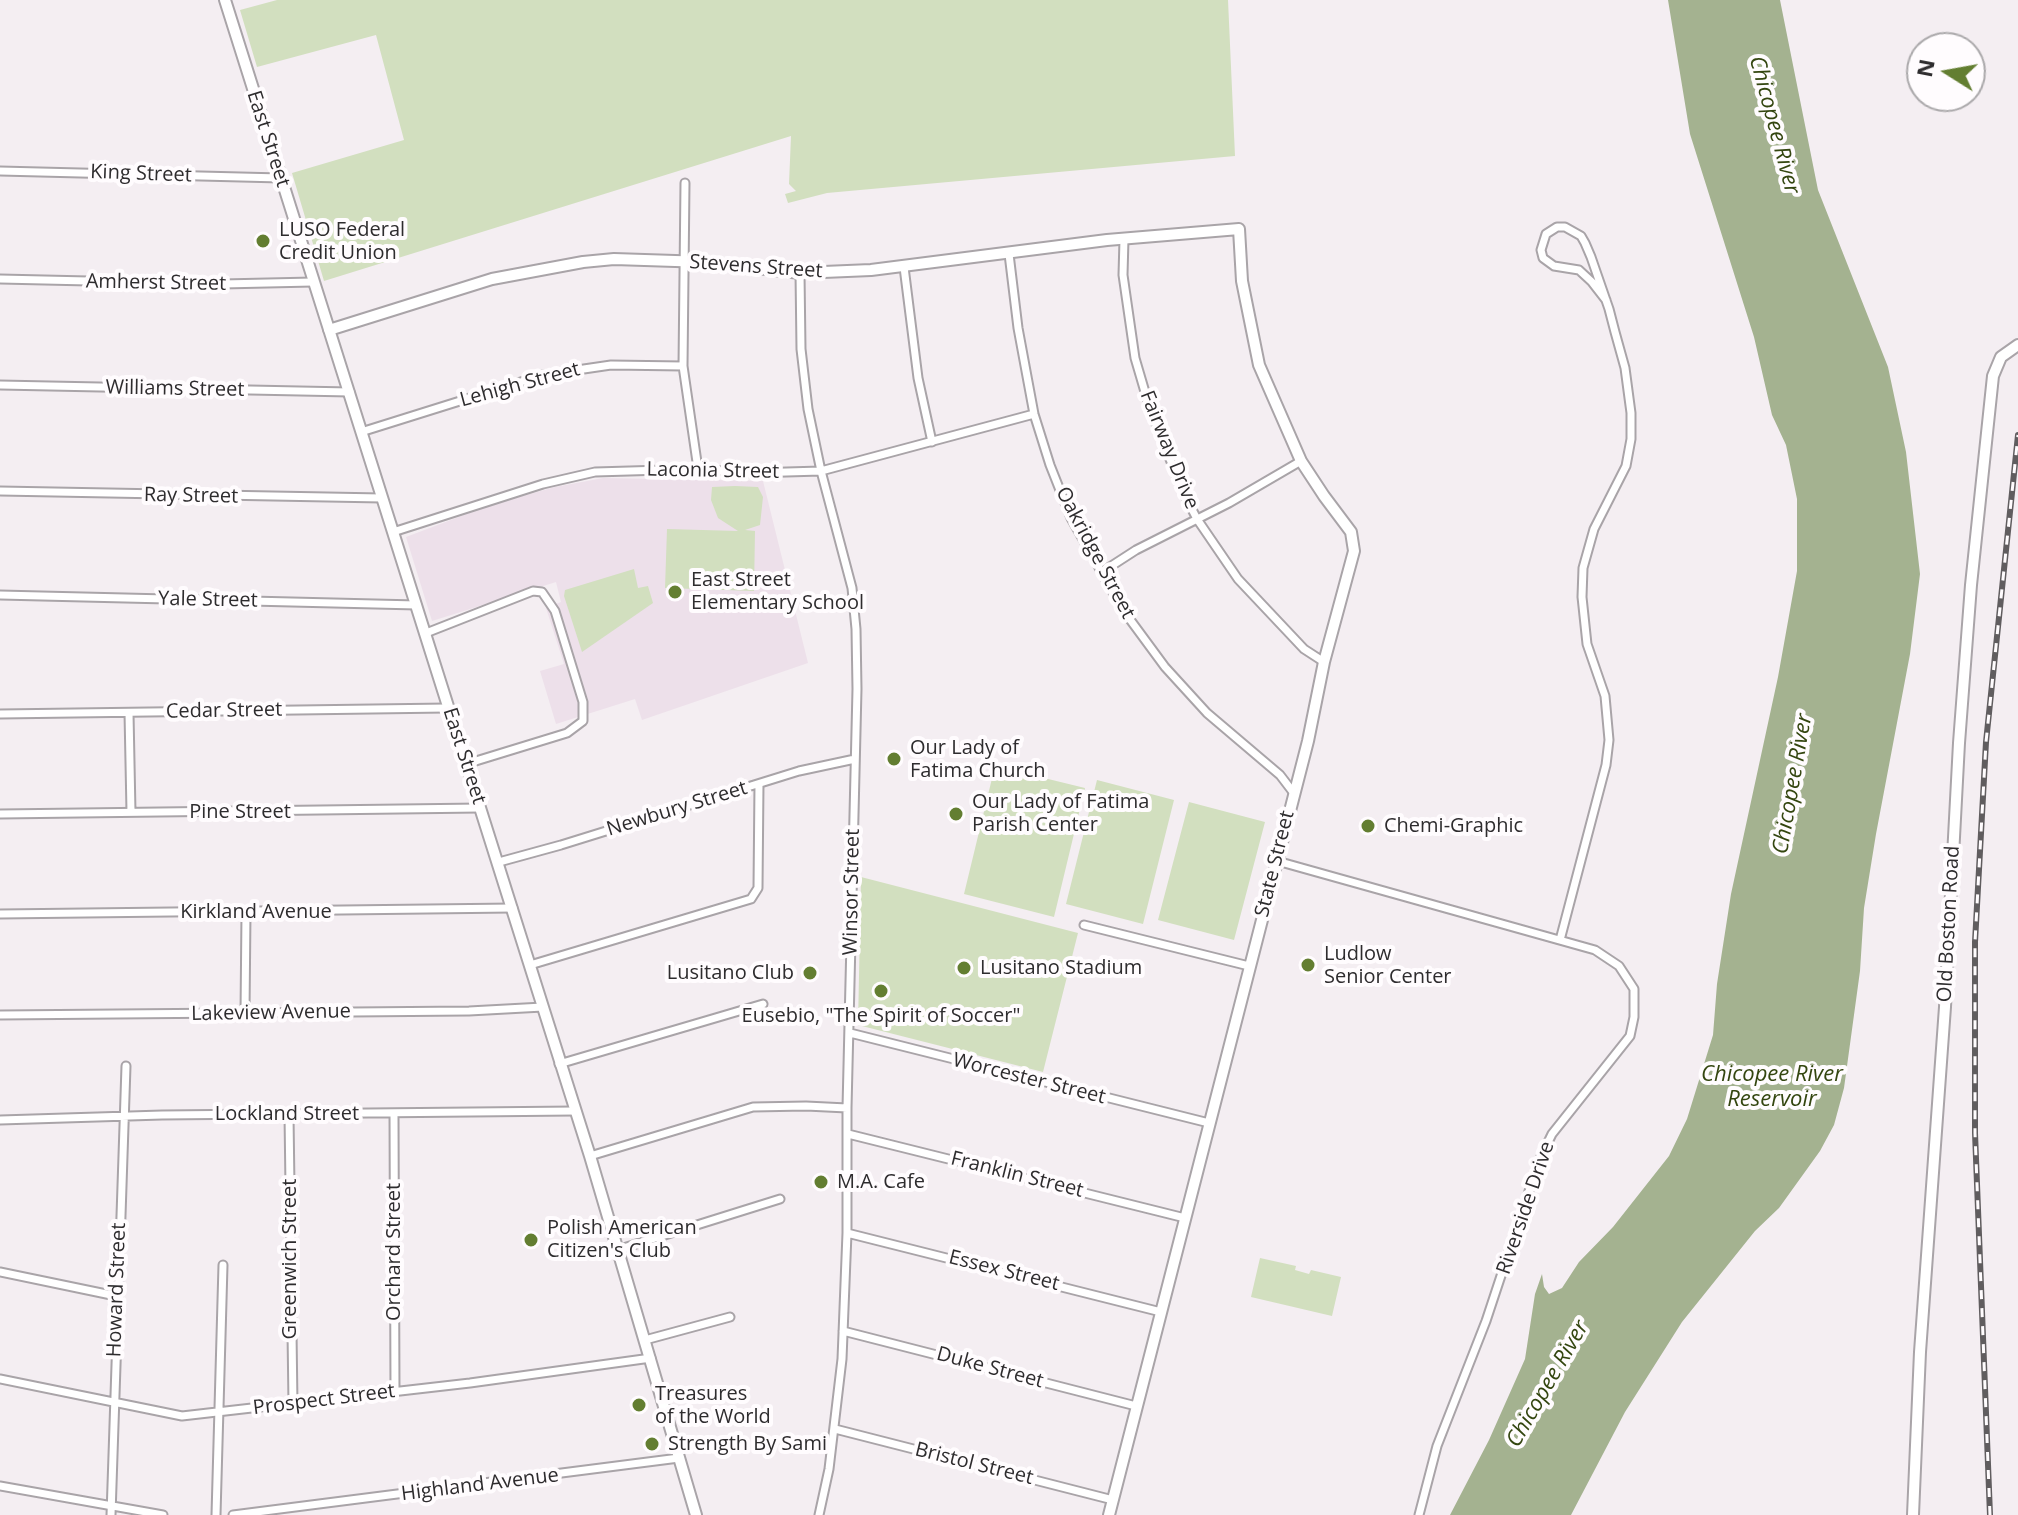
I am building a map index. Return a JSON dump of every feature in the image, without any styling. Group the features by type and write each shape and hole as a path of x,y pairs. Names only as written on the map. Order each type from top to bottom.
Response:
{"street":[{"name":"East Street","path":"225,0 426,633 447,708 499,862 696,1515"},
{"name":"King Street","path":"0,171 281,178"},
{"path":"685,183 683,366 698,469"},
{"path":"1560,940 1606,765 1609,740 1605,696 1587,644 1582,597 1583,568 1594,529 1626,466 1631,439 1630,394 1606,300 1581,236 1565,227 1557,227 1546,234 1541,250 1543,258 1554,266 1579,270 1606,300"},
{"name":"Stevens Street","path":"329,330 492,279 542,268 614,259 800,273 904,267 1124,239 1239,229"},
{"name":"State Street","path":"1109,1515 1308,741 1324,662 1351,565 1354,541 1351,532 1301,461 1267,387 1253,341 1242,281 1239,229"},
{"name":"Fairway Drive","path":"1124,239 1123,275 1135,358 1171,464 1197,519 1252,596 1304,649 1324,662"},
{"name":"Oakridge Street","path":"1009,254 1018,328 1034,414 1065,504 1123,610 1165,667 1207,713 1280,775 1293,792"},
{"path":"904,267 918,378 932,442"},
{"name":"Winsor Street","path":"800,273 801,349 808,409 854,609 857,689 843,1331 835,1429 819,1515"},
{"name":"Amherst Street","path":"0,279 222,284 313,282"},
{"name":"Old Boston Road","path":"1913,1515 1920,1352 1970,601 1993,376 2001,357 2018,345"},
{"name":"Lehigh Street","path":"361,432 504,386 568,370 611,365 683,366"},
{"name":"Williams Street","path":"0,385 350,392"},
{"name":"Laconia Street","path":"393,532 543,484 595,472 698,469 752,473 821,471 1034,414"},
{"path":"1102,572 1136,550 1301,461"},
{"name":"Ray Street","path":"0,491 304,499 382,498"},
{"path":"426,633 524,595 542,592 555,611 583,702 583,721 567,733 466,764"},
{"name":"Yale Street","path":"0,595 417,605"},
{"name":"Cedar Street","path":"0,714 447,708"},
{"path":"129,713 131,812"},
{"name":"Newbury Street","path":"499,862 759,784 855,759"},
{"path":"530,965 751,899 758,888 759,784"},
{"name":"Pine Street","path":"0,814 480,808"},
{"name":"Riverside Drive","path":"1277,861 1595,950 1619,966 1634,989 1630,1036 1552,1134 1539,1161 1486,1321 1437,1446 1419,1515"},
{"name":"Kirkland Avenue","path":"0,914 513,908"},
{"path":"245,1013 246,913"},
{"path":"1084,925 1249,966"},
{"path":"559,1064 763,1004"},
{"name":"Lakeview Avenue","path":"0,1015 469,1011 543,1007"},
{"name":"Worcester Street","path":"850,1033 1209,1123"},
{"name":"Howard Street","path":"111,1511 126,1066"},
{"path":"590,1156 753,1107 847,1108"},
{"name":"Lockland Street","path":"0,1120 575,1111"},
{"name":"Orchard Street","path":"394,1113 395,1392"},
{"name":"Greenwich Street","path":"289,1115 293,1404"},
{"name":"Franklin Street","path":"848,1134 1185,1218"},
{"path":"617,1250 780,1199"},
{"name":"Essex Street","path":"847,1233 1161,1312"},
{"path":"216,1515 223,1265"},
{"path":"0,1272 116,1296"},
{"path":"645,1340 730,1317"},
{"name":"Duke Street","path":"843,1331 1136,1406"},
{"name":"Prospect Street","path":"0,1379 182,1416 651,1358"},
{"name":"Bristol Street","path":"835,1429 1113,1500"},
{"name":"Highland Avenue","path":"233,1515 679,1458"},
{"path":"0,1486 111,1511 163,1515"}],"shaded area":[{"path":"277,0 1228,0 1235,156 827,193 788,203 785,194 796,191 789,184 791,136 324,281 292,173 404,140 376,35 257,67 240,10"},
{"name":"East Street Elementary School","path":"603,478 763,481 808,663 642,720 635,699 556,724 540,671 564,664 546,608 561,602 556,582 432,621 406,537 493,504"},
{"path":"712,487 758,487 763,497 760,525 745,530 755,531 754,591 665,588 667,529 738,531 718,518 711,500"},
{"path":"634,569 638,588 648,586 653,603 582,652 564,596 565,590"},
{"path":"995,766 1085,788 1054,917 964,894"},
{"path":"1097,780 1174,800 1143,924 1066,904"},
{"path":"1189,802 1265,822 1234,940 1158,920"},
{"name":"Lusitano Stadium","path":"861,877 1078,933 1043,1072 858,1025"},
{"path":"1260,1258 1296,1266 1295,1270 1309,1274 1311,1270 1341,1277 1332,1316 1251,1297"}],"water":[{"name":"Chicopee River Reservoir","path":"1668,0 1780,0 1818,190 1888,367 1906,452 1920,574 1910,654 1864,908 1860,971 1844,1088 1834,1125 1820,1151 1779,1208 1755,1231 1682,1322 1625,1412 1571,1515 1450,1515 1489,1440 1525,1359 1535,1294 1542,1274 1544,1287 1549,1294 1562,1288 1579,1262 1613,1227 1669,1156 1687,1119 1713,1035 1717,984 1731,894 1778,677 1797,571 1797,499 1786,445 1772,415 1754,337 1690,134"}],"railway":[{"path":"1990,1515 1975,1133 1975,942 1986,742 2018,435"}],"place":[{"name":"LUSO Federal Credit Union","path":"263,241"},
{"name":"East Street Elementary School","path":"675,592"},
{"name":"Our Lady of Fatima Church","path":"894,759"},
{"name":"Our Lady of Fatima Parish Center","path":"956,814"},
{"name":"Chemi-Graphic","path":"1368,826"},
{"name":"Ludlow Senior Center","path":"1308,965"},
{"name":"Lusitano Stadium","path":"964,968"},
{"name":"Lusitano Club","path":"810,973"},
{"name":"Eusebio, \"The Spirit of Soccer\"","path":"881,991"},
{"name":"M.A. Cafe","path":"821,1182"},
{"name":"Polish American Citizen's Club","path":"531,1240"},
{"name":"Treasures of the World","path":"639,1405"},
{"name":"Strength By Sami","path":"652,1444"}],"water label":[{"name":"Chicopee River","path":"1774,125"},
{"name":"Chicopee River","path":"1793,784"},
{"name":"Chicopee River","path":"1548,1384"}]}
